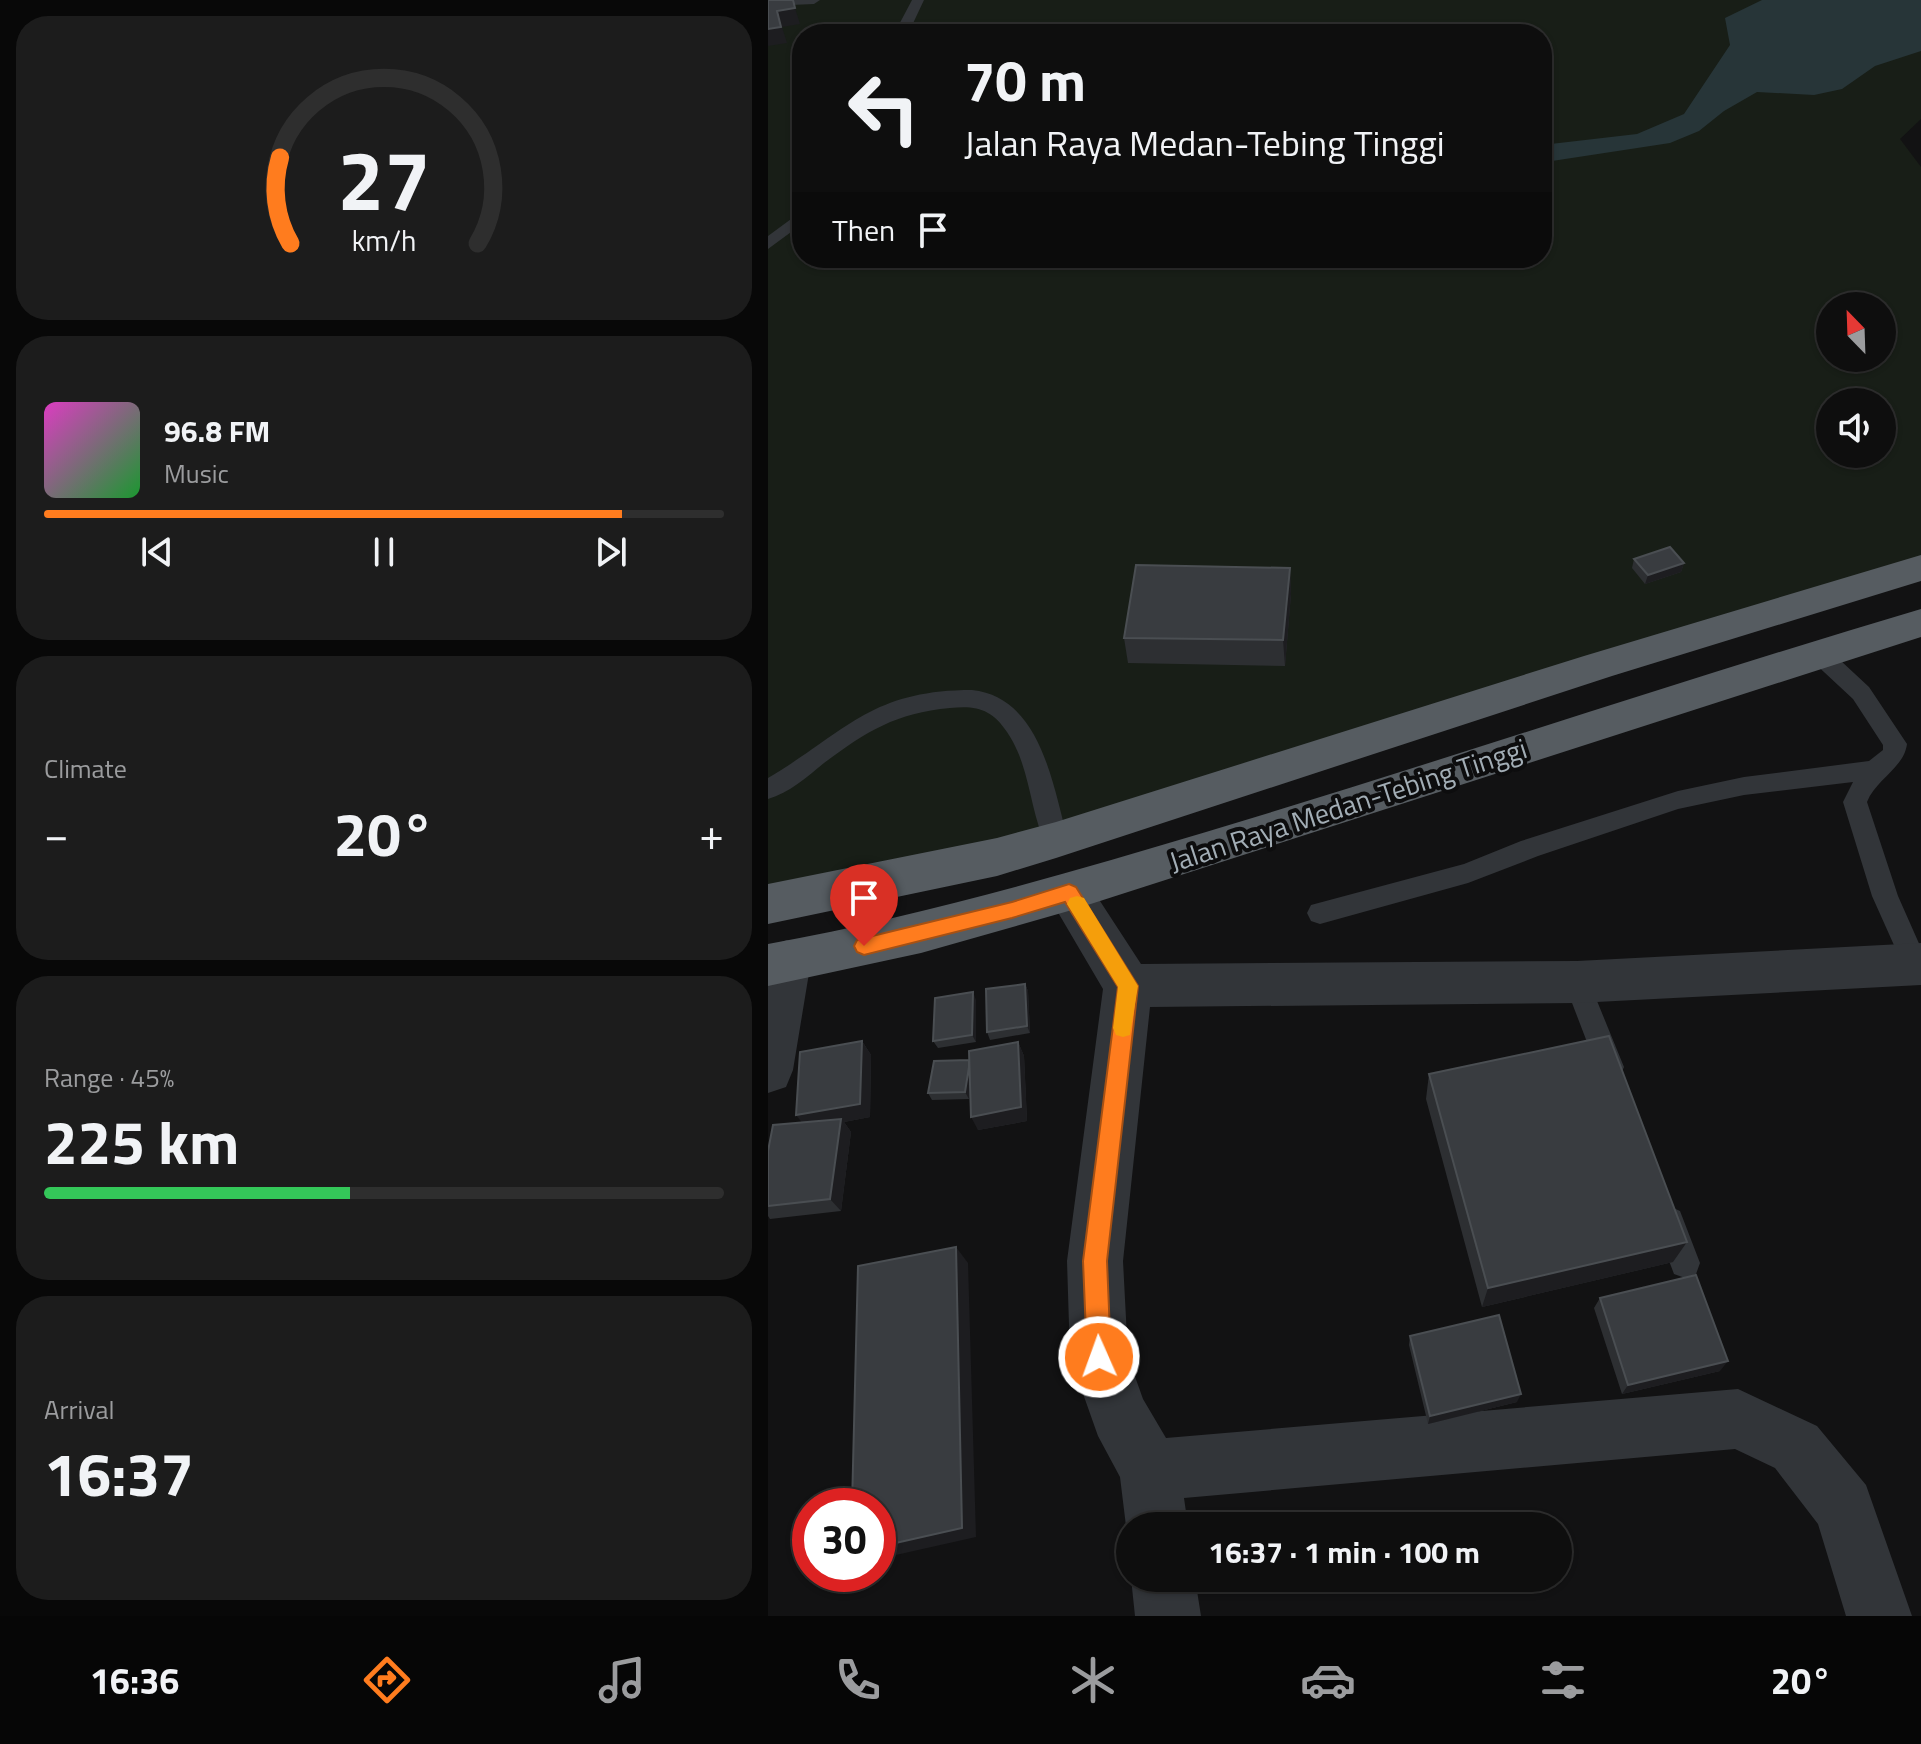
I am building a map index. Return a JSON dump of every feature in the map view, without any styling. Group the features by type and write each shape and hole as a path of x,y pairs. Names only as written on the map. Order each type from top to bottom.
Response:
{"highway":[{"name":"Jalan Raya Medan-Tebing Tinggi","path":"768,904 997,857 1056,840 1268,775 1598,666 1921,568"},
{"name":"Jalan Raya Medan-Tebing Tinggi","path":"777,963 879,943 1012,910 1482,765 1629,713 1921,623"},
{"path":"1598,666 1629,713"},
{"path":"1450,713 1482,765"}],"street":[{"path":"1069,892 1128,986 1095,1261 1099,1357 1153,1498 1738,1419 1796,1447 1844,1507 1879,1616"},
{"path":"768,1070 777,963"},
{"path":"1128,986 1577,982 1918,964"},
{"path":"1165,1592 1168,1616"}],"lane":[{"path":"768,2 814,0"},
{"path":"906,24 918,0"},
{"path":"768,244 792,224"},
{"path":"1818,653 1861,693 1895,744 1894,754 1874,770 1860,787 1855,802 1885,896 1918,964"},
{"path":"768,790 796,774 852,732 890,710 928,701 978,696 999,706 1029,749 1056,840"},
{"path":"1320,913 1468,873 1530,848 1678,800 1744,786 1874,770"},
{"path":"1577,982 1617,1085"},
{"path":"1657,1189 1685,1263"}],"shaded area":[{"path":"768,0 1921,0 1921,119 1900,139 1921,167 1921,558 1885,566 1666,645 993,846 768,889"},
{"path":"1762,0 1921,0 1921,51 1875,66 1842,89 1814,95 1757,92 1724,111 1699,131 1670,143 1552,161 1552,144 1637,134 1684,114 1730,45 1725,18"}],"building":[{"path":"768,0 793,0 795,8 777,11 781,27 768,29"},
{"path":"1670,547 1684,563 1648,575 1634,559"},
{"path":"1136,565 1290,568 1283,640 1124,638"},
{"path":"1025,984 1027,1026 987,1032 986,989"},
{"path":"973,992 972,1035 933,1041 935,998"},
{"path":"1609,1036 1687,1242 1488,1288 1429,1074"},
{"path":"862,1041 860,1104 796,1115 800,1052"},
{"path":"1018,1042 1021,1107 971,1117 969,1051"},
{"path":"969,1060 965,1092 928,1093 934,1061"},
{"path":"841,1119 830,1199 768,1206 768,1151 773,1125"},
{"path":"956,1247 962,1528 896,1543 896,1488 852,1488 858,1266"},
{"path":"1696,1275 1728,1361 1628,1385 1600,1298"},
{"path":"1499,1315 1521,1394 1430,1416 1410,1336"}],"slow traffic":[{"path":"1077,904 1128,986 1123,1028"}],"route":[{"path":"864,946 1012,910 1069,892 1128,986 1095,1261 1099,1357"}]}
